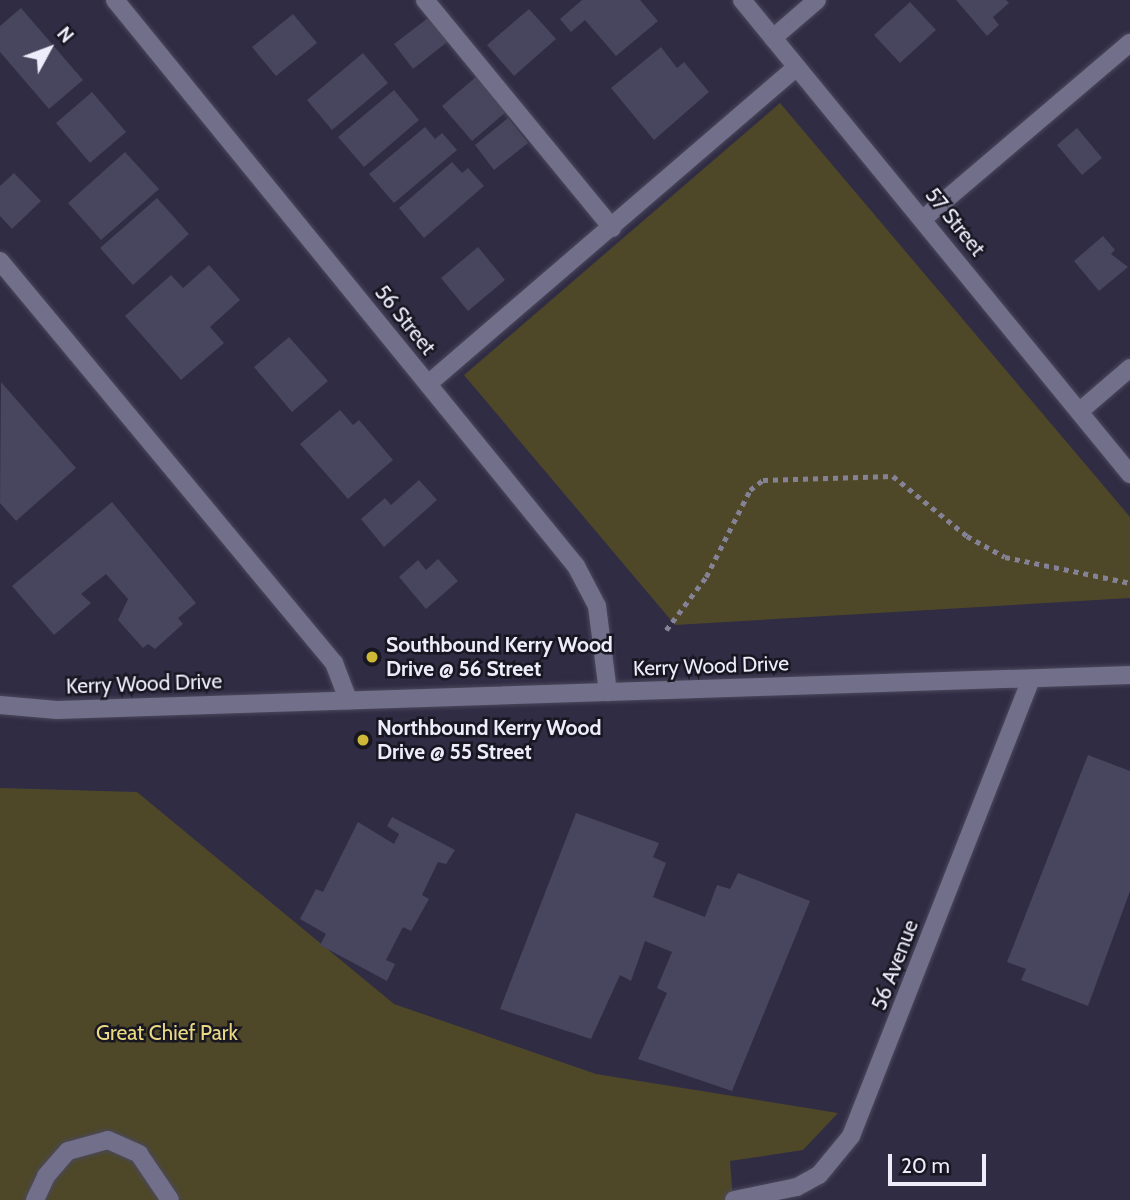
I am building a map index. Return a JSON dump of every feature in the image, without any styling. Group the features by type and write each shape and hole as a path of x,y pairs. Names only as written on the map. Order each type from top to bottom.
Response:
{"street":[{"name":"56 Street","path":"115,0 587,582 597,606 608,692"},
{"path":"425,0 611,229"},
{"name":"57 Street","path":"742,0 1130,474"},
{"path":"774,38 817,0"},
{"path":"923,219 1130,43"},
{"path":"428,384 797,67"},
{"path":"0,261 334,663 348,700"},
{"path":"1080,411 1130,368"},
{"name":"Kerry Wood Drive","path":"0,705 57,710 1130,675"},
{"name":"56 Avenue","path":"734,1200 797,1187 819,1175 851,1136 1031,679"},
{"path":"35,1200 46,1176 68,1151 108,1140 139,1154 170,1200"}],"path":[{"path":"666,630 706,578 750,490 763,480 893,476 967,536 1005,557 1130,583"}],"green space":[{"path":"780,103 1130,517 1130,598 675,625 464,375"},
{"name":"Great Chief Park","path":"0,788 137,792 394,1004 596,1074 838,1113 803,1150 730,1161 733,1200 0,1200"}],"building":[{"path":"582,0 640,0 658,21 616,56 585,20 571,32 560,19"},
{"path":"956,0 1006,0 1009,3 993,17 999,25 987,36"},
{"path":"910,2 936,30 900,63 874,35"},
{"path":"21,8 83,80 49,109 0,52 0,26"},
{"path":"529,9 556,39 514,76 487,45"},
{"path":"293,14 317,43 276,76 252,47"},
{"path":"432,15 451,39 413,69 394,44"},
{"path":"661,47 677,68 684,62 709,92 654,140 611,88"},
{"path":"363,53 388,83 332,130 307,100"},
{"path":"477,76 507,111 472,141 442,106"},
{"path":"394,90 419,120 364,167 338,137"},
{"path":"92,92 126,132 90,163 56,123"},
{"path":"508,118 528,143 494,170 475,145"},
{"path":"425,127 435,139 442,133 457,150 394,203 369,174"},
{"path":"1077,128 1102,158 1082,175 1057,145"},
{"path":"125,152 159,189 101,240 68,203"},
{"path":"452,162 462,173 468,168 484,186 424,238 399,208"},
{"path":"14,173 41,201 12,229 0,216 0,186"},
{"path":"157,198 189,234 133,285 100,248"},
{"path":"1103,236 1115,250 1111,254 1128,267 1099,291 1074,261"},
{"path":"478,247 505,280 468,311 441,278"},
{"path":"209,265 240,300 210,327 224,343 181,380 125,316 171,275 183,288"},
{"path":"289,337 328,381 292,412 254,367"},
{"path":"1,382 76,468 16,521 0,503"},
{"path":"340,410 353,425 359,420 393,460 348,499 300,444"},
{"path":"419,480 437,500 384,547 361,519 385,498 391,505"},
{"path":"112,502 196,603 178,618 183,624 155,649 148,644 143,648 118,620 128,599 106,574 81,594 91,603 54,635 12,586"},
{"path":"438,559 458,581 426,609 399,577 418,560 426,570"},
{"path":"1088,755 1130,771 1130,891 1088,1006 1021,980 1026,969 1007,962"},
{"path":"576,813 659,843 653,857 666,863 653,897 705,917 717,885 730,889 738,873 810,901 732,1091 638,1059 667,993 657,988 672,952 645,941 631,981 620,975 591,1039 500,1009"},
{"path":"392,817 455,850 446,864 438,862 422,895 429,899 411,931 403,927 386,960 395,964 387,981 320,945 326,934 300,919 316,889 323,892 358,822 394,844 399,834 387,826"}],"place":[{"name":"Southbound Kerry Wood Drive @ 56 Street","path":"372,657"},
{"name":"Northbound Kerry Wood Drive @ 55 Street","path":"363,740"}]}
